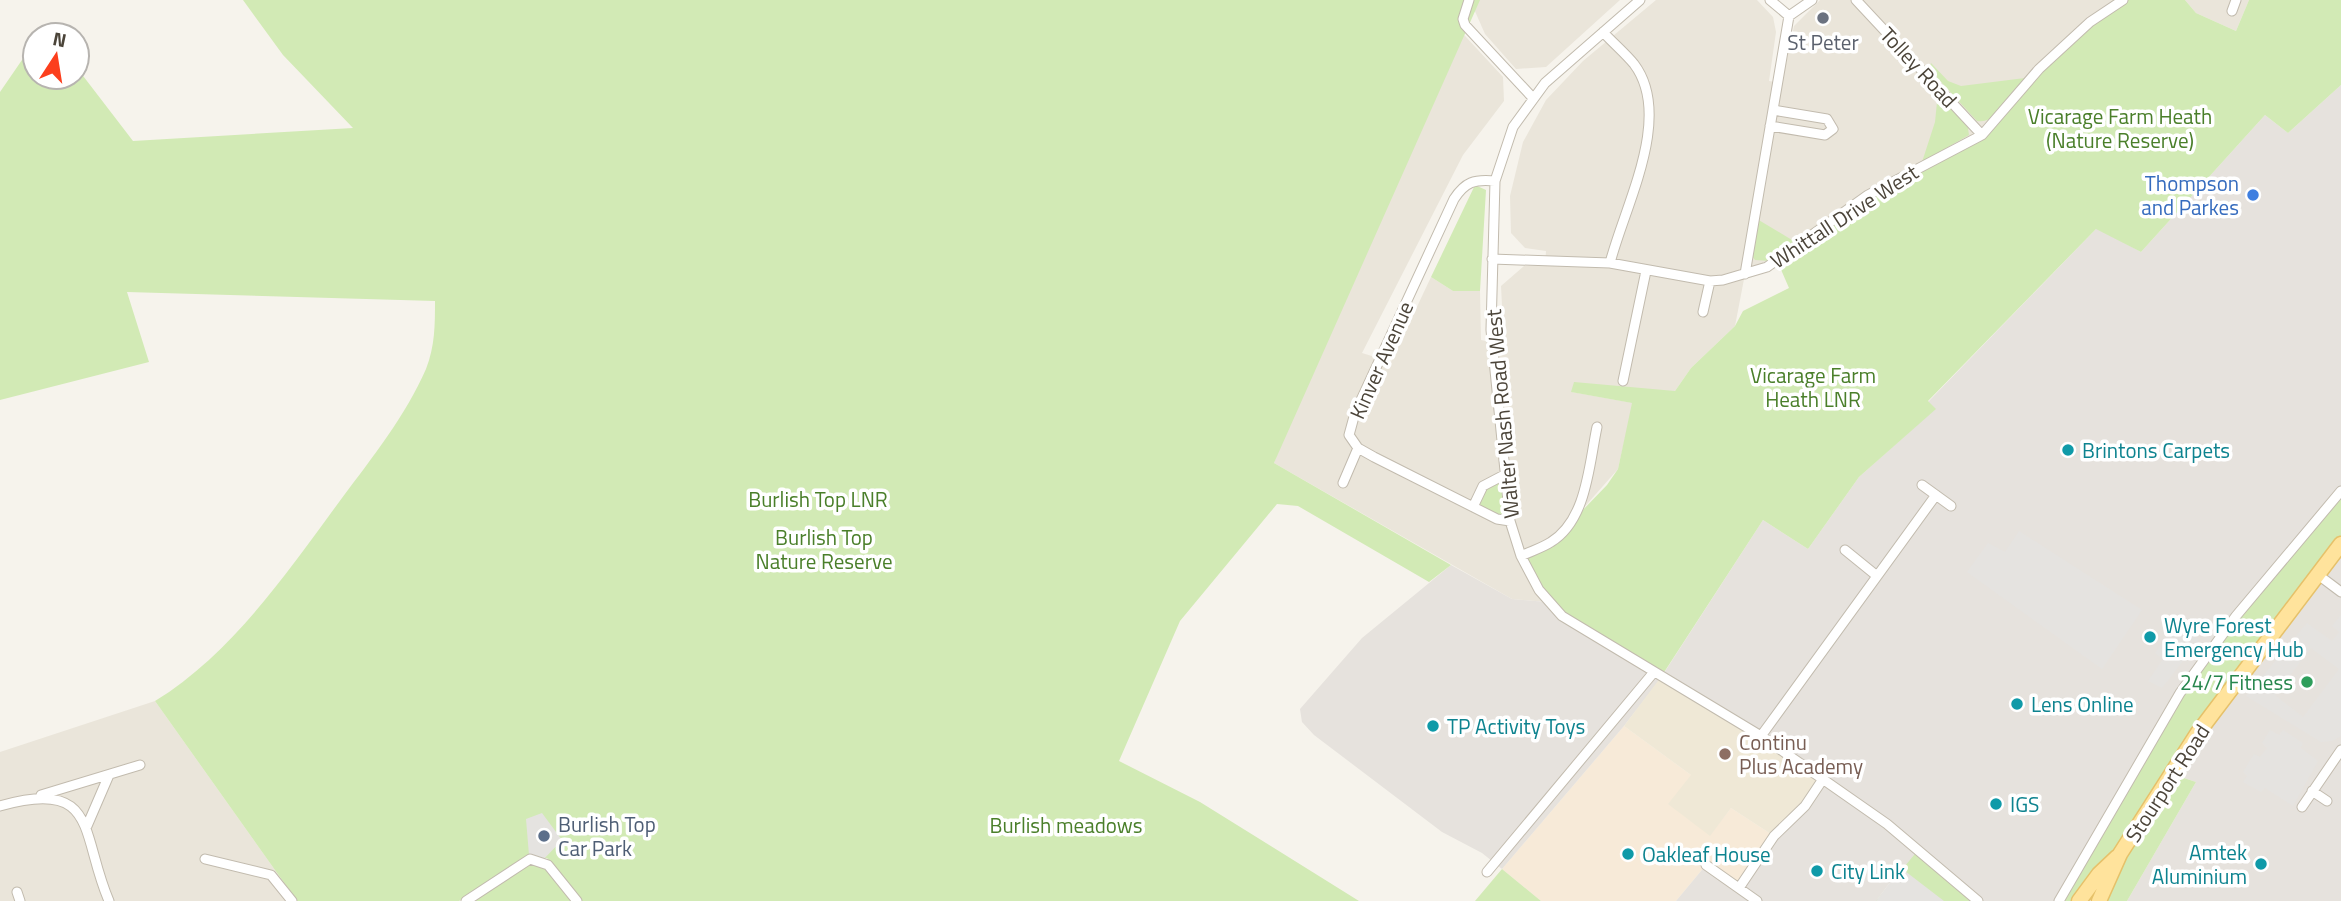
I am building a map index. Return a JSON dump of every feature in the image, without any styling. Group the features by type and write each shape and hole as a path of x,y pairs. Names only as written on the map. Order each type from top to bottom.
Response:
{"main road":[{"name":"Stourport Road","path":"2099,901 2120,855 2197,734 2341,544"},
{"name":"Stourport Road","path":"2080,901 2099,874 2120,855"}],"street":[{"path":"1469,0 1463,19 1465,24 1533,98"},
{"name":"Walter Nash Road West","path":"1640,0 1545,83 1513,127 1494,181 1491,330 1510,521 1521,556 1543,596 1562,616 1761,736 1887,824 1978,901"},
{"path":"1770,0 1788,16"},
{"path":"1745,274 1788,16 1812,0"},
{"name":"Tolley Road","path":"1856,0 1982,135"},
{"path":"1982,135 2039,69 2090,22 2123,0"},
{"path":"2232,11 2236,0"},
{"path":"1603,32 1635,65 1646,94 1650,131 1610,262"},
{"path":"1770,125 1825,135 1833,129 1828,119 1773,110"},
{"name":"Whittall Drive West","path":"1492,259 1610,262 1646,271 1710,281 1745,274 1767,267 1788,254 1868,195 1982,135"},
{"name":"Kinver Avenue","path":"1494,181 1468,183 1454,199 1354,414 1349,435 1359,448 1497,519 1510,521"},
{"path":"1623,381 1646,271"},
{"path":"1703,312 1710,281"},
{"path":"1521,556 1552,542 1573,520 1584,493 1597,427"},
{"path":"1343,483 1359,448"},
{"path":"1473,507 1478,492 1504,475"},
{"path":"1922,485 1951,506"},
{"path":"2059,901 2180,693 2236,616 2341,491"},
{"path":"1761,736 1936,495"},
{"path":"1845,550 1877,576"},
{"path":"2317,574 2341,592"},
{"path":"1487,872 1654,672"},
{"path":"2302,807 2341,750"},
{"path":"0,806 140,765"},
{"path":"87,826 108,775"},
{"path":"1739,888 1774,836 1805,806 1823,779"},
{"path":"2312,792 2327,801"},
{"path":"32,797 54,798 71,806 87,826 108,901"},
{"path":"205,859 271,875 292,901"},
{"path":"466,901 530,859 548,865 577,901"},
{"path":"1706,865 1757,901"}],"shaded area":[{"path":"1478,0 1620,0 1546,67 1516,69 1485,34 1474,9"},
{"path":"1656,0 1757,0 1773,17 1776,32 1769,81 1782,83 1794,26 1820,0 2123,0 1982,135 1788,254 1745,274 1735,326 1691,368 1675,391 1572,392 1633,403 1618,469 1573,520 1547,602 1512,599 1274,463 1356,250 1454,24 1503,77 1504,101 1463,155 1362,353 1391,362 1431,277 1453,291 1480,291 1481,340 1504,345 1501,286 1524,266 1545,265 1546,251 1525,248 1511,233 1510,196 1523,142 1546,100 1583,61"},
{"path":"2185,0 2249,0 2236,31 2196,13"},
{"path":"2341,85 2341,491 2059,901 1978,901 1901,868 1876,901 1676,901 1706,865 1739,887 1774,836 1662,677 1624,726 1502,869 1482,853 1442,832 1314,735 1302,722 1300,709 1362,638 1451,565 1512,599 1547,602 1662,676 1763,520 1808,549 1859,477 1935,409 1928,402 2097,228 2141,252 2265,115 2288,133"},
{"path":"2019,531 2142,610 2102,669 1967,572 1988,543 2005,552"},
{"path":"2341,544 2341,901 2127,901 2196,782 2172,774"},
{"path":"2341,615 2341,736 2332,741 2321,742 2246,696 2307,623 2332,641 2339,632 2332,626","holes":["2311,648 2339,669 2303,717 2275,695"]},
{"path":"2178,620 2199,640 2162,688 2148,681 2163,659 2155,653"},
{"name":"Continu Plus Academy","path":"1661,677 1823,779 1774,836 1731,808 1710,836 1668,804 1691,775 1624,726"},
{"path":"155,701 297,901 0,901 0,752"},
{"path":"1624,726 1691,775 1710,835 1731,808 1774,836 1739,888 1706,865 1676,901 1541,901 1502,869"},
{"path":"2270,730 2279,735 2283,730 2303,743 2301,748 2318,761 2293,806 2265,788 2261,792 2243,782 2247,776 2243,772 2254,754 2260,757 2267,748 2262,743"},
{"name":"Burlish Top Car Park","path":"542,813 562,840 542,861 530,859 526,819"},
{"path":"1901,868 1944,901 1876,901"}],"green space":[{"name":"Burlish Top Nature Reserve","path":"243,0 1480,0 1274,463 1451,565 1429,582 1298,506 1277,504 1180,621 1119,761 1200,802 1359,901 582,901 547,858 536,859 530,855 459,901 297,901 155,701 210,659 258,609 388,436 426,369 433,344 435,301 127,292 149,362 0,400 0,92 21,61 21,91 91,91 91,86 133,141 353,128 283,55"},
{"name":"Vicarage Farm Heath LNR","path":"2123,0 2185,0 2196,13 2236,31 2249,0 2341,0 2341,85 2288,133 2265,115 2141,252 2096,229 1928,401 1936,409 1859,477 1808,549 1763,520 1661,677 1562,616 1521,556 1552,542 1607,485 1618,469 1632,403 1571,392 1574,382 1675,391 1691,368 1735,326 1743,311 1789,288 1779,265 1868,195 1982,135 2039,69"},
{"path":"1931,63 1948,81 1961,86 2025,78 1998,113 1984,121 1977,121 1929,69"},
{"path":"1945,99 1967,122 1969,135 1922,162 1935,122 1937,102"},
{"path":"1475,185 1486,190 1480,291 1453,291 1431,277"},
{"path":"1757,219 1797,243 1770,261 1755,260 1752,256"},
{"path":"1504,475 1510,519 1473,507 1478,492"},
{"path":"2341,491 2341,544 2172,774 2196,782 2127,901 2099,901 2119,857 2079,901 2059,901 2180,693"},
{"path":"1919,849 1978,901 1876,901"},
{"path":"532,862 546,869 571,901 473,901"},
{"path":"1502,869 1541,901 1475,901"}],"place":[{"name":"St Peter","path":"1823,18"},
{"name":"Thompson and Parkes","path":"2253,195"},
{"name":"Brintons Carpets","path":"2068,450"},
{"name":"Wyre Forest Emergency Hub","path":"2150,637"},
{"name":"24/7 Fitness","path":"2307,682"},
{"name":"Lens Online","path":"2017,704"},
{"name":"TP Activity Toys","path":"1433,726"},
{"name":"Continu Plus Academy","path":"1725,754"},
{"name":"IGS","path":"1996,804"},
{"name":"Burlish Top Car Park","path":"544,836"},
{"name":"Oakleaf House","path":"1628,854"},
{"name":"Amtek Aluminium","path":"2261,864"},
{"name":"City Link","path":"1817,871"}],"park label":[{"name":"Vicarage Farm Heath (Nature Reserve)","path":"2120,128"},
{"name":"Burlish Top LNR","path":"818,499"},
{"name":"Burlish meadows","path":"1066,825"}]}
